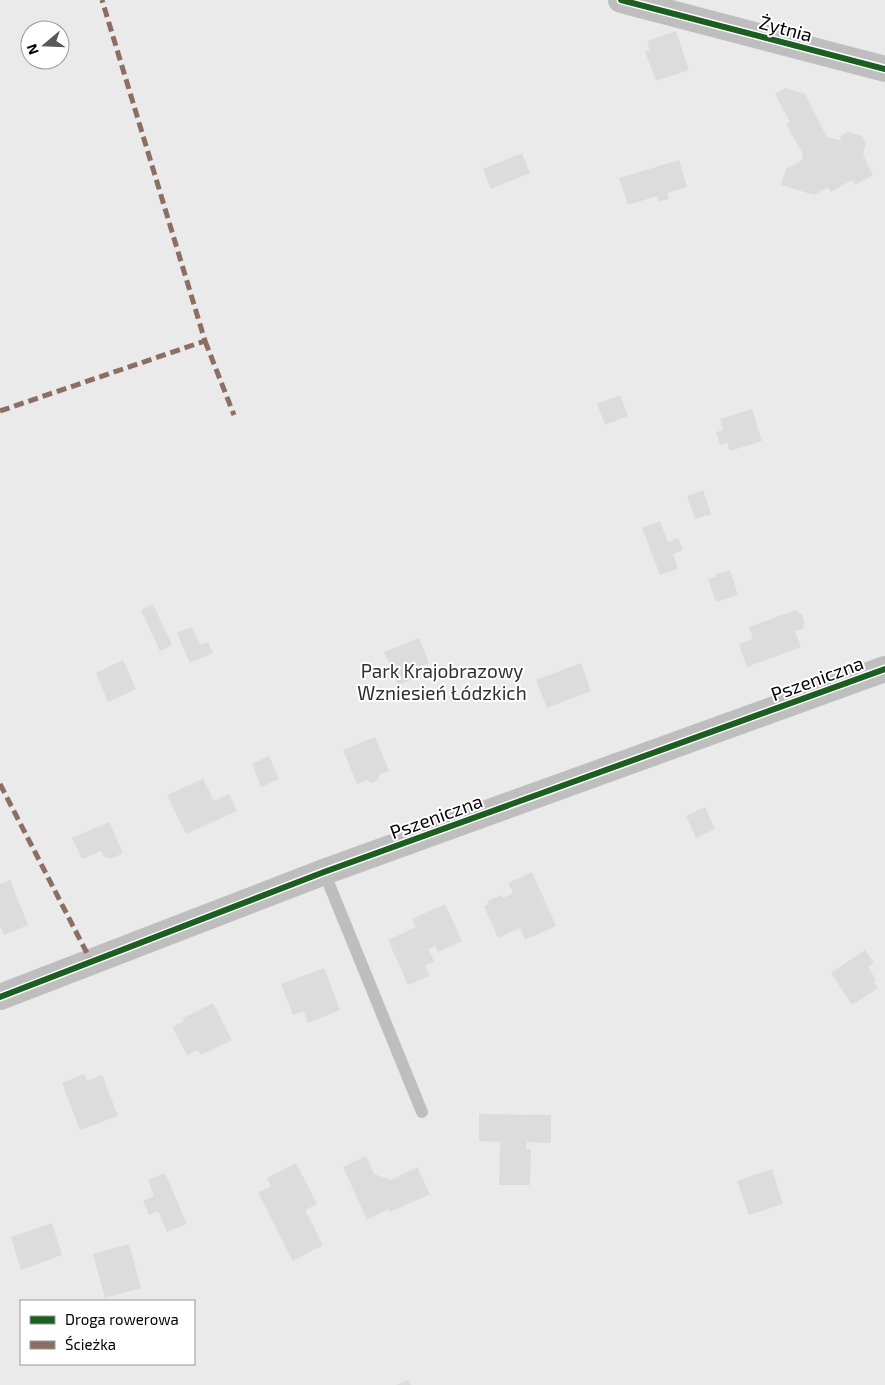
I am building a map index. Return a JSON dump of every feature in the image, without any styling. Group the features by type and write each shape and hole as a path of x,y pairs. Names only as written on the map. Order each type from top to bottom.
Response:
{"street":[{"name":"Żytnia","path":"621,0 885,69"},
{"name":"Pszeniczna","path":"0,997 324,872 885,669"}],"lane":[{"path":"324,872 422,1112"}],"green space":[{"name":"Park Krajobrazowy Wzniesień Łódzkich","path":"0,0 885,0 885,1385 0,1385"}],"building":[{"path":"676,31 689,70 656,81 645,52 650,50 647,41"},
{"path":"785,88 805,94 827,137 840,140 841,136 848,132 862,136 866,143 863,155 873,175 855,185 852,180 831,192 828,187 814,195 781,185 786,169 801,161 803,154 786,124 790,122 775,94"},
{"path":"522,153 530,173 491,189 483,169"},
{"path":"679,160 687,187 667,193 669,199 659,202 657,196 628,205 619,178"},
{"path":"620,395 628,416 605,425 597,404"},
{"path":"752,409 762,441 730,451 727,443 720,445 716,432 723,430 720,419"},
{"path":"703,490 711,514 695,519 687,496"},
{"path":"660,521 668,542 678,538 683,550 673,554 678,569 660,575 642,528"},
{"path":"730,570 738,595 716,602 708,579 717,576 716,574"},
{"path":"153,604 172,645 160,651 141,610"},
{"path":"796,610 802,615 804,621 803,629 795,631 801,647 747,667 739,644 753,639 749,627"},
{"path":"191,627 201,645 208,642 213,653 190,663 177,633"},
{"path":"419,638 429,663 411,670 414,679 398,685 384,652"},
{"path":"123,660 136,689 108,702 96,673"},
{"path":"581,663 591,691 547,708 536,680"},
{"path":"375,737 389,771 379,775 378,780 371,783 367,780 357,784 343,750"},
{"path":"269,756 279,779 261,787 252,764"},
{"path":"203,779 214,801 229,794 237,811 186,834 167,795"},
{"path":"705,807 715,829 696,838 686,816"},
{"path":"109,822 123,853 111,859 104,856 101,851 82,859 72,838"},
{"path":"532,872 556,926 525,940 520,928 498,938 484,906 489,904 487,901 501,895 503,898 513,893 508,883"},
{"path":"10,880 28,925 4,935 0,925 0,884"},
{"path":"445,904 462,941 438,952 435,946 428,949 434,961 425,966 430,976 408,985 388,940 416,927 412,919"},
{"path":"865,950 874,963 868,967 876,980 874,982 878,988 852,1005 831,973"},
{"path":"324,968 340,1010 308,1023 304,1011 293,1015 281,984"},
{"path":"213,1003 232,1040 201,1055 198,1050 187,1055 172,1027 184,1021 183,1018"},
{"path":"84,1074 87,1081 102,1075 118,1116 80,1130 62,1083"},
{"path":"479,1114 551,1115 551,1143 527,1142 526,1149 531,1149 530,1185 499,1185 500,1142 479,1141"},
{"path":"366,1156 374,1174 391,1180 417,1167 430,1194 390,1212 388,1209 367,1220 343,1167"},
{"path":"296,1163 317,1204 305,1210 323,1245 293,1261 258,1193 271,1186 267,1178"},
{"path":"772,1169 783,1204 749,1215 737,1181"},
{"path":"165,1173 187,1224 167,1232 158,1211 149,1215 143,1201 154,1196 148,1180"},
{"path":"52,1223 62,1255 21,1270 11,1237"},
{"path":"129,1244 141,1288 105,1298 93,1254"},
{"path":"408,1380 411,1385 396,1385"}],"marked path":[{"path":"0,411 205,341 102,0"},
{"path":"205,341 234,415"},
{"path":"0,784 91,961"}],"cycle path":[{"path":"621,0 885,69"},
{"path":"0,997 324,872 885,669"}]}
